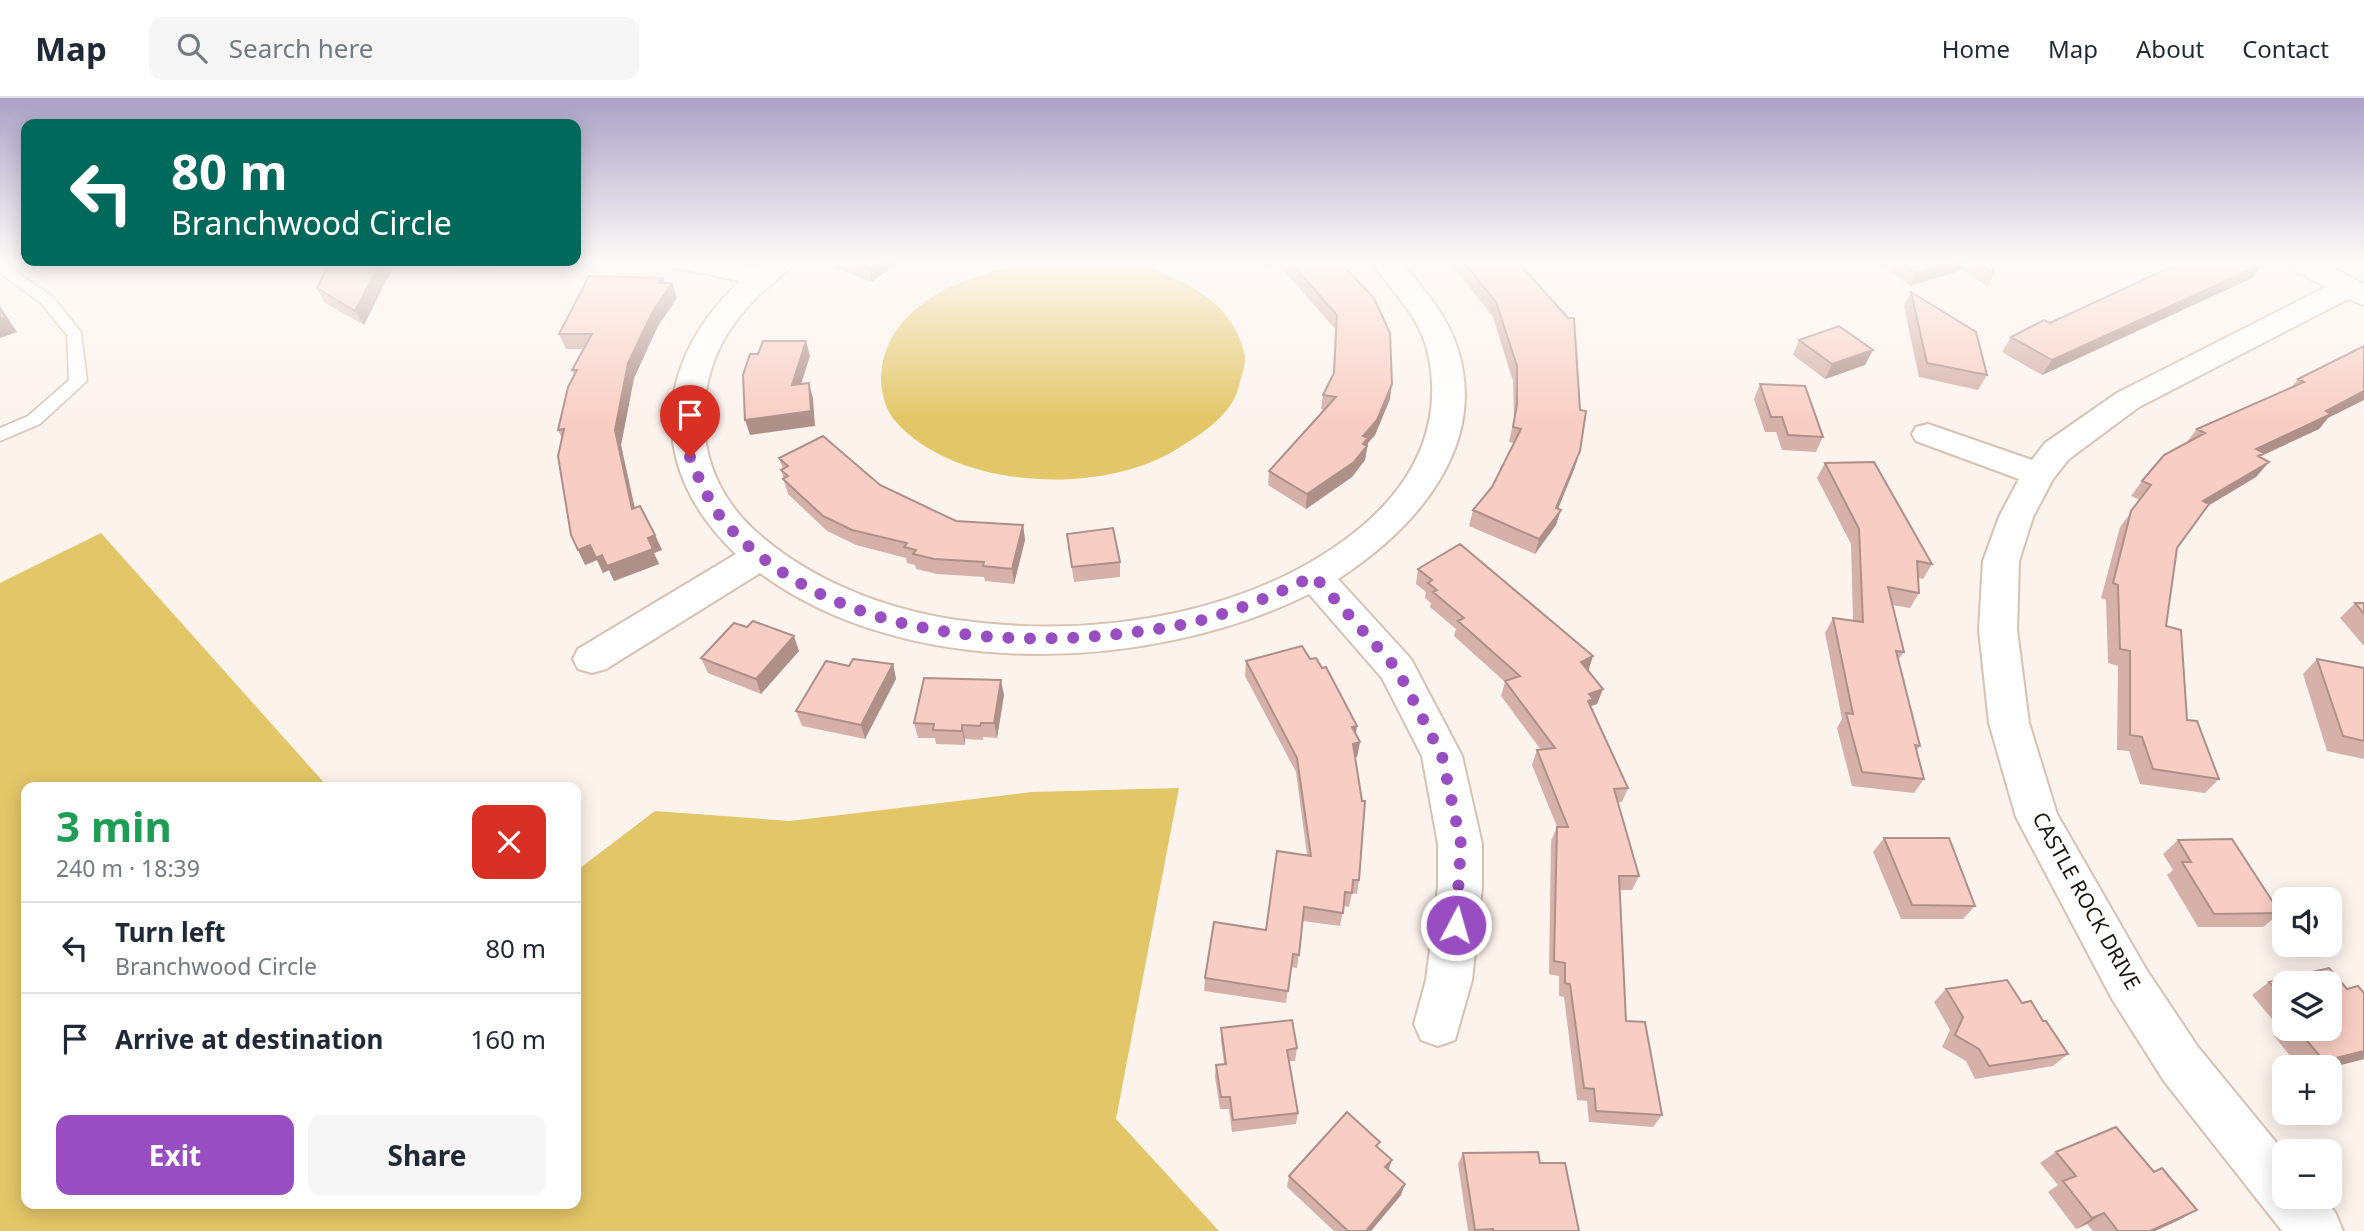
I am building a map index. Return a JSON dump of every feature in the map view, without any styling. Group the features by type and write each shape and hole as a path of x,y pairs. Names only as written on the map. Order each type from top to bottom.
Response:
{"street":[{"path":"726,314 718,322 700,354 691,377 685,417 690,457 705,494 727,525 761,556 802,583 839,601 905,622 979,636 1046,640 1095,638 1182,625 1245,607 1314,576 1365,543 1410,499 1430,471 1442,444 1450,410 1451,374 1439,331 1429,314"},
{"name":"CASTLE ROCK DRIVE","path":"2272,1178 2180,1064 2129,984 2037,817 2009,723 1998,630 2001,561 2016,517 2038,474 2057,451 2128,400 2309,314"},
{"path":"1928,434 2038,474"},
{"path":"592,659 761,556"},
{"path":"1314,576 1397,669 1442,756 1461,844 1454,944 1438,1024"},
{"path":"2297,1209 2316,1231"}],"lane":[{"path":"0,435 34,420 78,381 75,335 58,314"}],"shaded area":[{"path":"911,314 1224,314 1238,335 1245,362 1237,393 1224,413 1207,429 1177,449 1146,464 1110,474 1071,479 1031,479 992,473 955,462 923,445 896,422 885,403 881,374 890,342 903,321"},
{"path":"101,533 324,782 21,782 21,1209 581,1209 581,867 655,811 790,821 1032,792 1179,788 1116,1119 1219,1231 0,1231 0,583"}],"building":[{"path":"569,314 652,314 628,363 615,430 632,509 640,506 655,535 648,538 653,549 607,566 602,555 596,558 590,545 578,550 571,535 558,456 564,429 558,430 568,387 577,370 572,370 592,334 559,334"},
{"path":"1381,314 1390,333 1392,384 1377,420 1363,436 1368,438 1363,444 1367,446 1354,462 1307,494 1269,471 1336,397 1323,395 1334,373 1337,315"},
{"path":"1500,314 1564,314 1568,318 1574,318 1580,410 1586,411 1580,451 1556,508 1561,510 1539,539 1473,510 1492,487 1521,429 1513,427 1517,404 1517,366"},
{"path":"1916,314 1947,314 1976,332 1987,375 1927,363"},
{"path":"2070,314 2153,314 2052,360 2011,337 2044,320 2050,323"},
{"path":"1839,326 1873,350 1832,364 1799,340"},
{"path":"763,341 806,341 792,385 809,383 811,411 745,420 743,375 750,354 758,354"},
{"path":"2364,346 2364,391 2326,411 2331,414 2256,449 2264,453 2258,456 2269,462 2203,501 2209,504 2177,548 2166,626 2181,630 2187,720 2197,721 2219,779 2153,769 2142,737 2130,735 2130,651 2120,649 2118,585 2113,583 2131,511 2151,485 2142,481 2164,455 2205,433 2197,429 2304,382 2298,379"},
{"path":"1760,384 1805,386 1823,437 1788,435 1782,417 1771,417"},
{"path":"823,436 880,485 956,521 1023,525 1012,569 983,566 984,562 934,559 913,554 916,550 904,547 907,543 852,530 823,516 783,479 788,476 781,470 788,466 779,458"},
{"path":"1874,462 1932,564 1917,561 1919,593 1888,587 1904,652 1896,651 1920,746 1915,745 1924,779 1862,772 1846,713 1853,714 1833,618 1863,622 1859,529 1825,463"},
{"path":"1113,528 1120,562 1072,567 1067,534"},
{"path":"1460,544 1593,656 1581,662 1603,689 1589,694 1593,699 1588,701 1628,788 1614,789 1639,876 1619,876 1626,1021 1645,1022 1662,1115 1596,1111 1594,1089 1584,1088 1570,984 1565,983 1565,963 1554,961 1557,827 1568,827 1537,750 1555,748 1505,681 1520,676 1458,621 1464,618 1433,592 1437,590 1428,583 1432,580 1418,569"},
{"path":"2355,603 2364,603 2364,614"},
{"path":"753,621 794,636 756,679 701,658 734,623 747,627"},
{"path":"1302,646 1310,659 1316,658 1322,668 1326,667 1357,726 1352,727 1360,742 1353,744 1362,801 1365,801 1359,880 1353,880 1352,893 1345,892 1343,913 1304,907 1299,955 1293,954 1288,991 1205,978 1214,922 1266,930 1277,851 1311,856 1297,758 1246,661"},
{"path":"853,659 893,664 861,725 796,711 826,661 849,666"},
{"path":"2317,659 2364,668 2364,741 2343,736"},
{"path":"924,678 1001,680 994,723 981,723 980,726 962,725 962,731 933,730 934,724 914,723"},
{"path":"1884,838 1949,838 1975,906 1912,905"},
{"path":"2232,839 2272,901 2272,913 2214,914 2182,862 2191,862 2178,840"},
{"path":"2007,980 2022,1003 2031,1001 2068,1054 1989,1066 1979,1049 1955,1035 1963,1017 1946,989"},
{"path":"2342,983 2347,989 2358,986 2364,993 2364,1051 2342,1056 2319,1055 2307,1041 2342,1041"},
{"path":"1292,1020 1297,1048 1287,1050 1298,1113 1233,1120 1230,1097 1221,1097 1216,1065 1226,1064 1221,1028"},
{"path":"1347,1112 1380,1142 1376,1146 1392,1160 1385,1167 1405,1184 1366,1231 1348,1231 1289,1176"},
{"path":"2116,1127 2154,1172 2162,1168 2197,1210 2150,1231 2118,1231 2104,1213 2092,1218 2063,1181 2076,1176 2056,1152"},
{"path":"1538,1152 1540,1163 1565,1163 1579,1231 1475,1230 1463,1153"}],"route":[{"path":"690,457 705,494 727,525 761,556 802,583 852,607 918,626 979,636 1046,640 1095,638 1182,625 1245,607 1314,576 1397,669 1442,756 1461,844 1456,925"}]}
